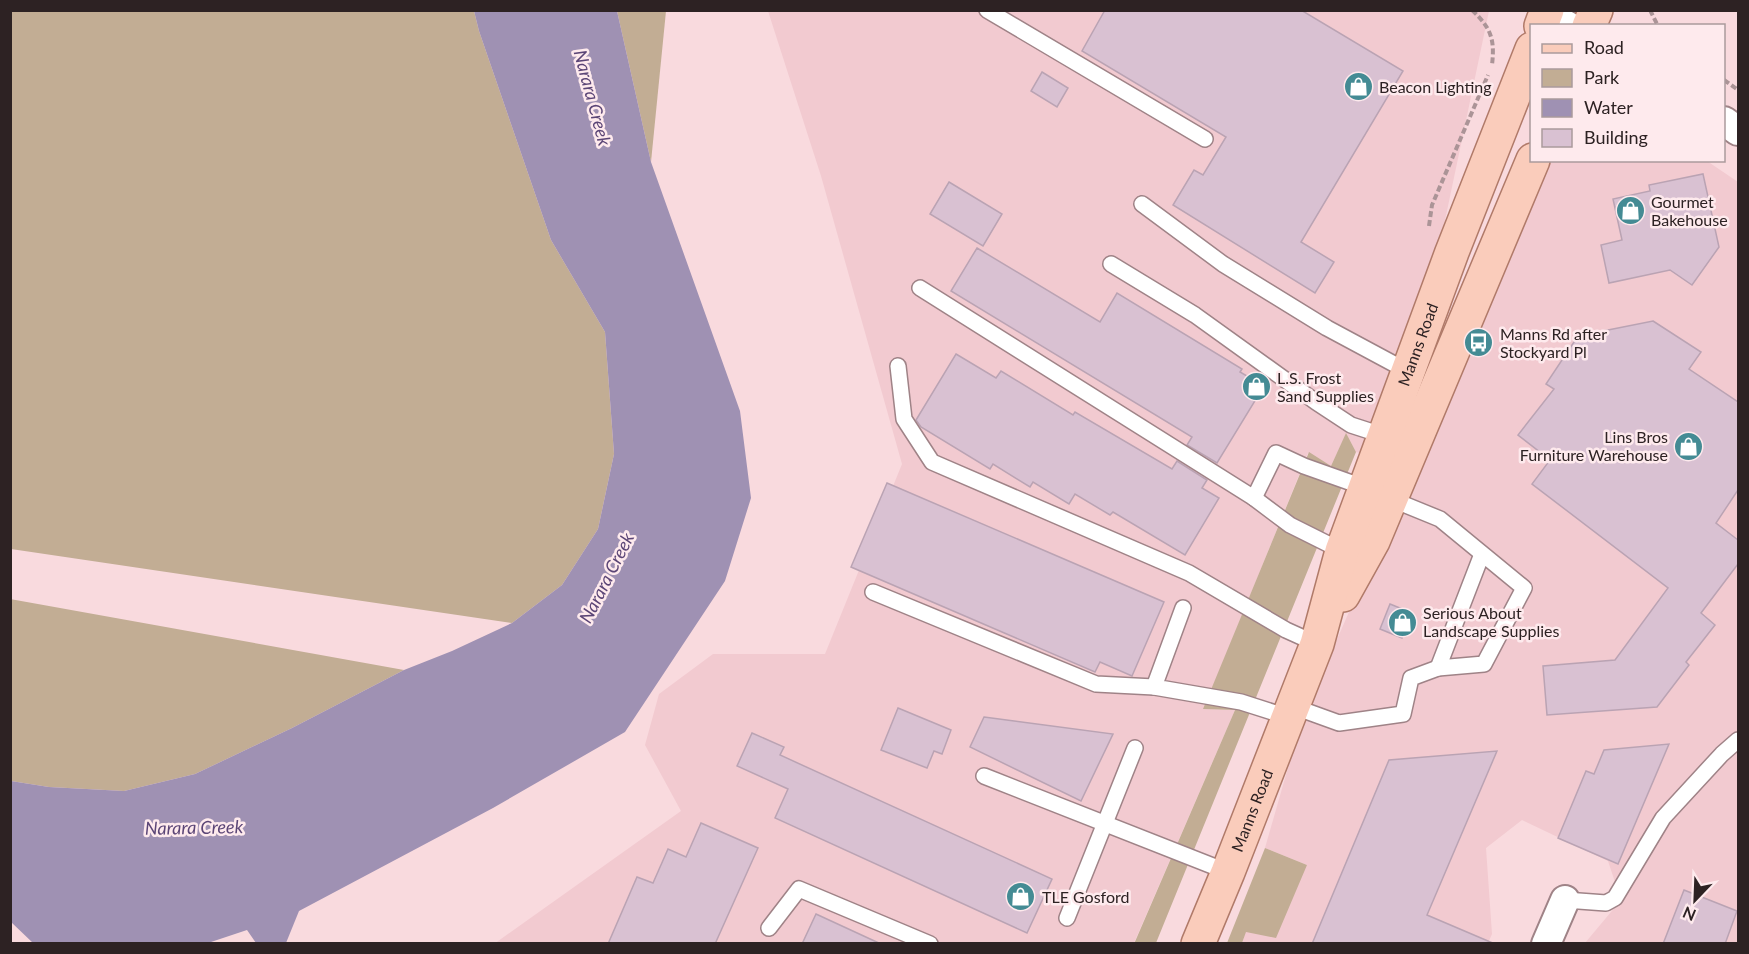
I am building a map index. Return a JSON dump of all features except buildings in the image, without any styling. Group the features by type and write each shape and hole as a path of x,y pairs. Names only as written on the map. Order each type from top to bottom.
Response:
{"main road":[{"path":"1590,24 1596,10"},
{"name":"Manns Road","path":"1317,644 1373,541 1385,436 1452,252 1530,54"},
{"name":"Manns Road","path":"1198,944 1317,644 1342,551 1379,494 1532,162"}],"street":[{"path":"1725,122 1738,131"},
{"path":"1546,944 1565,900"}],"lane":[{"path":"987,10 1009,16 1205,139"},
{"path":"1142,204 1222,264 1327,328 1409,372"},
{"path":"1111,264 1196,315 1316,402 1351,424 1385,436"},
{"path":"920,288 1254,498 1290,525 1342,551"},
{"path":"898,366 904,419 932,462 1189,573 1286,630 1317,644"},
{"path":"873,592 1096,684 1154,687 1339,723 1403,714 1411,678 1438,668 1484,664 1524,588 1440,519 1276,453 1254,498"},
{"path":"1438,668 1482,554"},
{"path":"1154,687 1183,608"},
{"path":"1565,900 1606,903 1615,898 1663,818 1722,754 1738,740"},
{"path":"1068,918 1135,748"},
{"path":"984,776 1228,872"},
{"path":"769,928 799,889 930,944"}],"path":[{"path":"1650,10 1657,24"},
{"path":"1725,81 1738,90"}],"shaded area":[{"path":"768,11 1489,11 1427,306 1370,457 1356,452 1346,434 1331,466 1308,453 1204,709 1235,710 1134,943 494,944 681,811 645,745 659,694 713,654 825,654 902,464 821,176"},
{"path":"1538,162 1708,162 1738,182 1738,943 1585,943 1621,900 1608,861 1522,820 1486,848 1492,934 1488,943 1242,944 1245,932 1307,865 1265,848 1302,719 1378,546"}],"green space":[{"path":"10,11 474,11 551,240 605,332 614,454 598,529 562,585 512,623 11,549"},
{"path":"617,11 666,11 651,162"},
{"path":"1346,433 1356,452 1156,943 1134,944 1235,710 1203,709 1309,452 1331,466"},
{"path":"10,599 404,670 292,728 195,774 124,791 49,787 11,781"},
{"path":"1265,848 1307,865 1276,938 1246,932 1242,943 1227,943"}],"water":[{"name":"Narara Creek","path":"474,11 617,11 651,162 740,411 751,498 725,581 625,732 493,808 299,911 286,943 256,943 247,930 208,943 33,943 11,922 11,781 49,787 124,791 195,774 292,728 404,670 512,623 562,585 598,529 614,454 605,332 551,240"}],"place":[{"name":"Beacon Lighting","path":"1358,87"},
{"name":"Gourmet Bakehouse","path":"1630,211"},
{"name":"Manns Rd after Stockyard Pl","path":"1479,343"},
{"name":"L.S. Frost Sand Supplies","path":"1256,387"},
{"name":"Lins Bros Furniture Warehouse","path":"1689,446"},
{"name":"Serious About Landscape Supplies","path":"1402,622"},
{"name":"TLE Gosford","path":"1021,897"}]}
